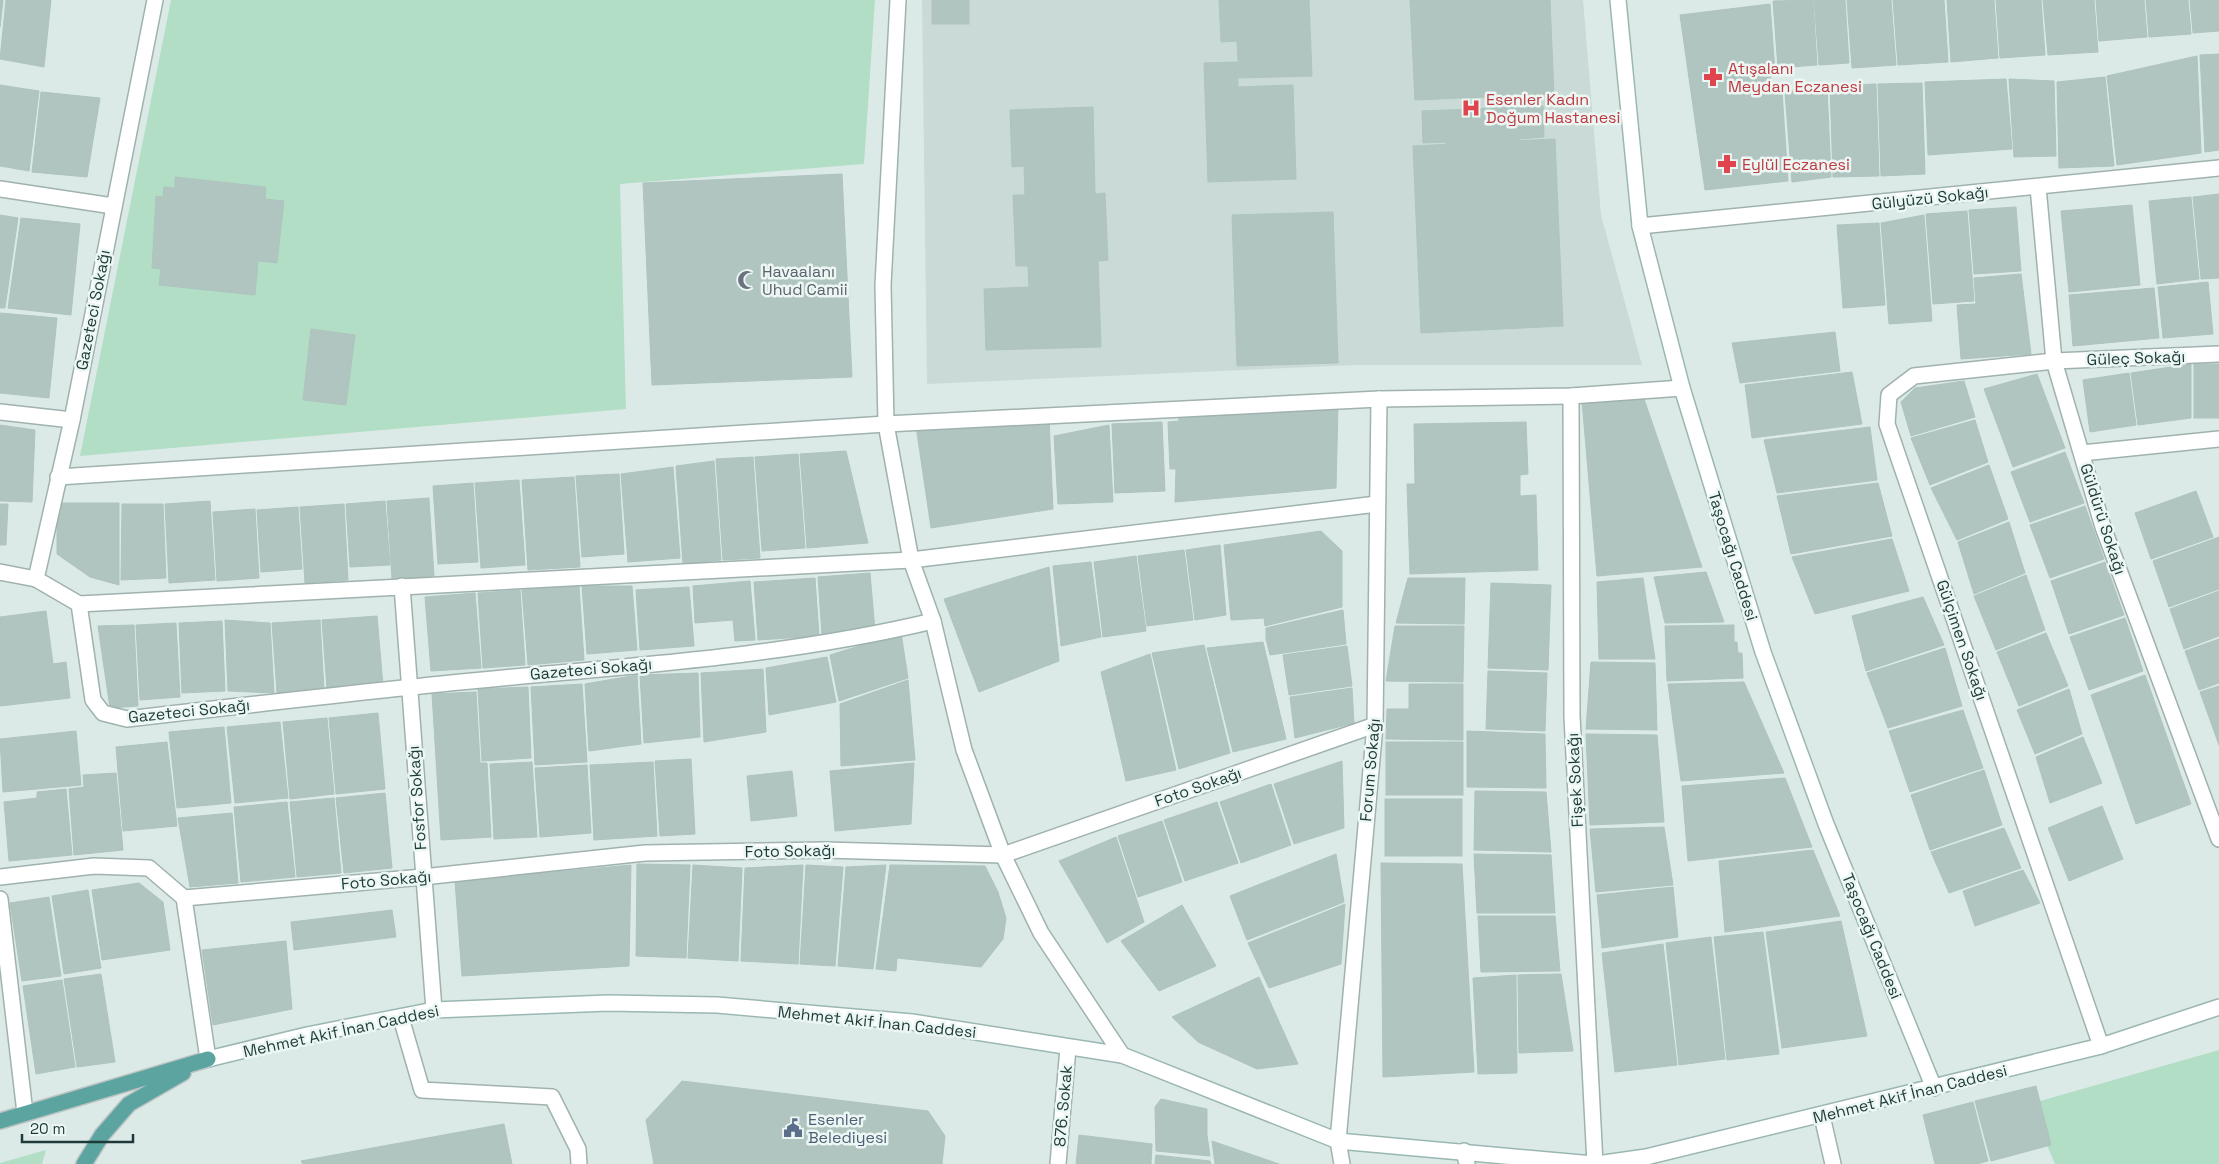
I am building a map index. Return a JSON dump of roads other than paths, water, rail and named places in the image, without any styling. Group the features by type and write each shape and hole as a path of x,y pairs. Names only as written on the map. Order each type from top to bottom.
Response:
{"main road":[{"path":"0,1121 208,1059"},
{"path":"84,1164 102,1135 129,1104 208,1059"}],"street":[{"name":"Gazeteci Sokağı","path":"36,579 72,420 155,0"},
{"path":"898,0 884,285 886,424 912,560 933,621 964,750 1002,855 1041,933 1122,1055"},
{"name":"Taşocağı Caddesi","path":"1618,0 1640,226 1682,388 1763,652 1826,824 1934,1088"},
{"name":"Gülyüzü Sokağı","path":"1640,226 2219,168"},
{"name":"Güldürü Sokağı","path":"2038,187 2054,361 2103,526 2219,838"},
{"path":"0,189 113,206"},
{"name":"Güleç Sokağı","path":"2054,361 2219,354"},
{"name":"Gülçimen Sokağı","path":"2054,361 1914,376 1890,395 1887,424 2101,1046"},
{"path":"58,477 886,424 1379,399 1571,396 1682,388"},
{"name":"Fişek Sokağı","path":"1571,396 1572,716 1595,1164"},
{"name":"Forum Sokağı","path":"1342,1164 1338,1141 1375,724 1379,399"},
{"path":"0,412 72,420"},
{"path":"2082,452 2219,439"},
{"path":"0,572 36,579 79,604 912,560 1377,504"},
{"name":"Fosfor Sokağı","path":"402,586 434,1010"},
{"name":"Gazeteci Sokağı","path":"79,604 93,700 103,713 127,719 410,686 727,657 871,636 933,621"},
{"name":"Foto Sokağı","path":"184,898 423,877 645,853 825,850 1002,855 1375,724"},
{"path":"0,876 94,866 149,868 184,898 208,1059"},
{"path":"0,898 25,1113"},
{"name":"Mehmet Akif İnan Caddesi","path":"208,1059 307,1035 434,1010 608,1003 717,1005 912,1022 1122,1055 1338,1141 1466,1158 1595,1164 1647,1161 2101,1046 2219,1007"},
{"path":"401,1018 422,1090 552,1097 578,1149 579,1164"},
{"name":"876. Sokak","path":"1058,1164 1068,1048"},
{"path":"1822,1116 1833,1164"}],"place":[{"name":"Atışalanı Meydan Eczanesi","path":"1713,77"},
{"name":"Esenler Kadın Doğum Hastanesi","path":"1471,108"},
{"name":"Eylül Eczanesi","path":"1727,164"},
{"name":"Havaalanı Uhud Camii","path":"747,280"},
{"name":"Esenler Belediyesi","path":"793,1128"}]}
